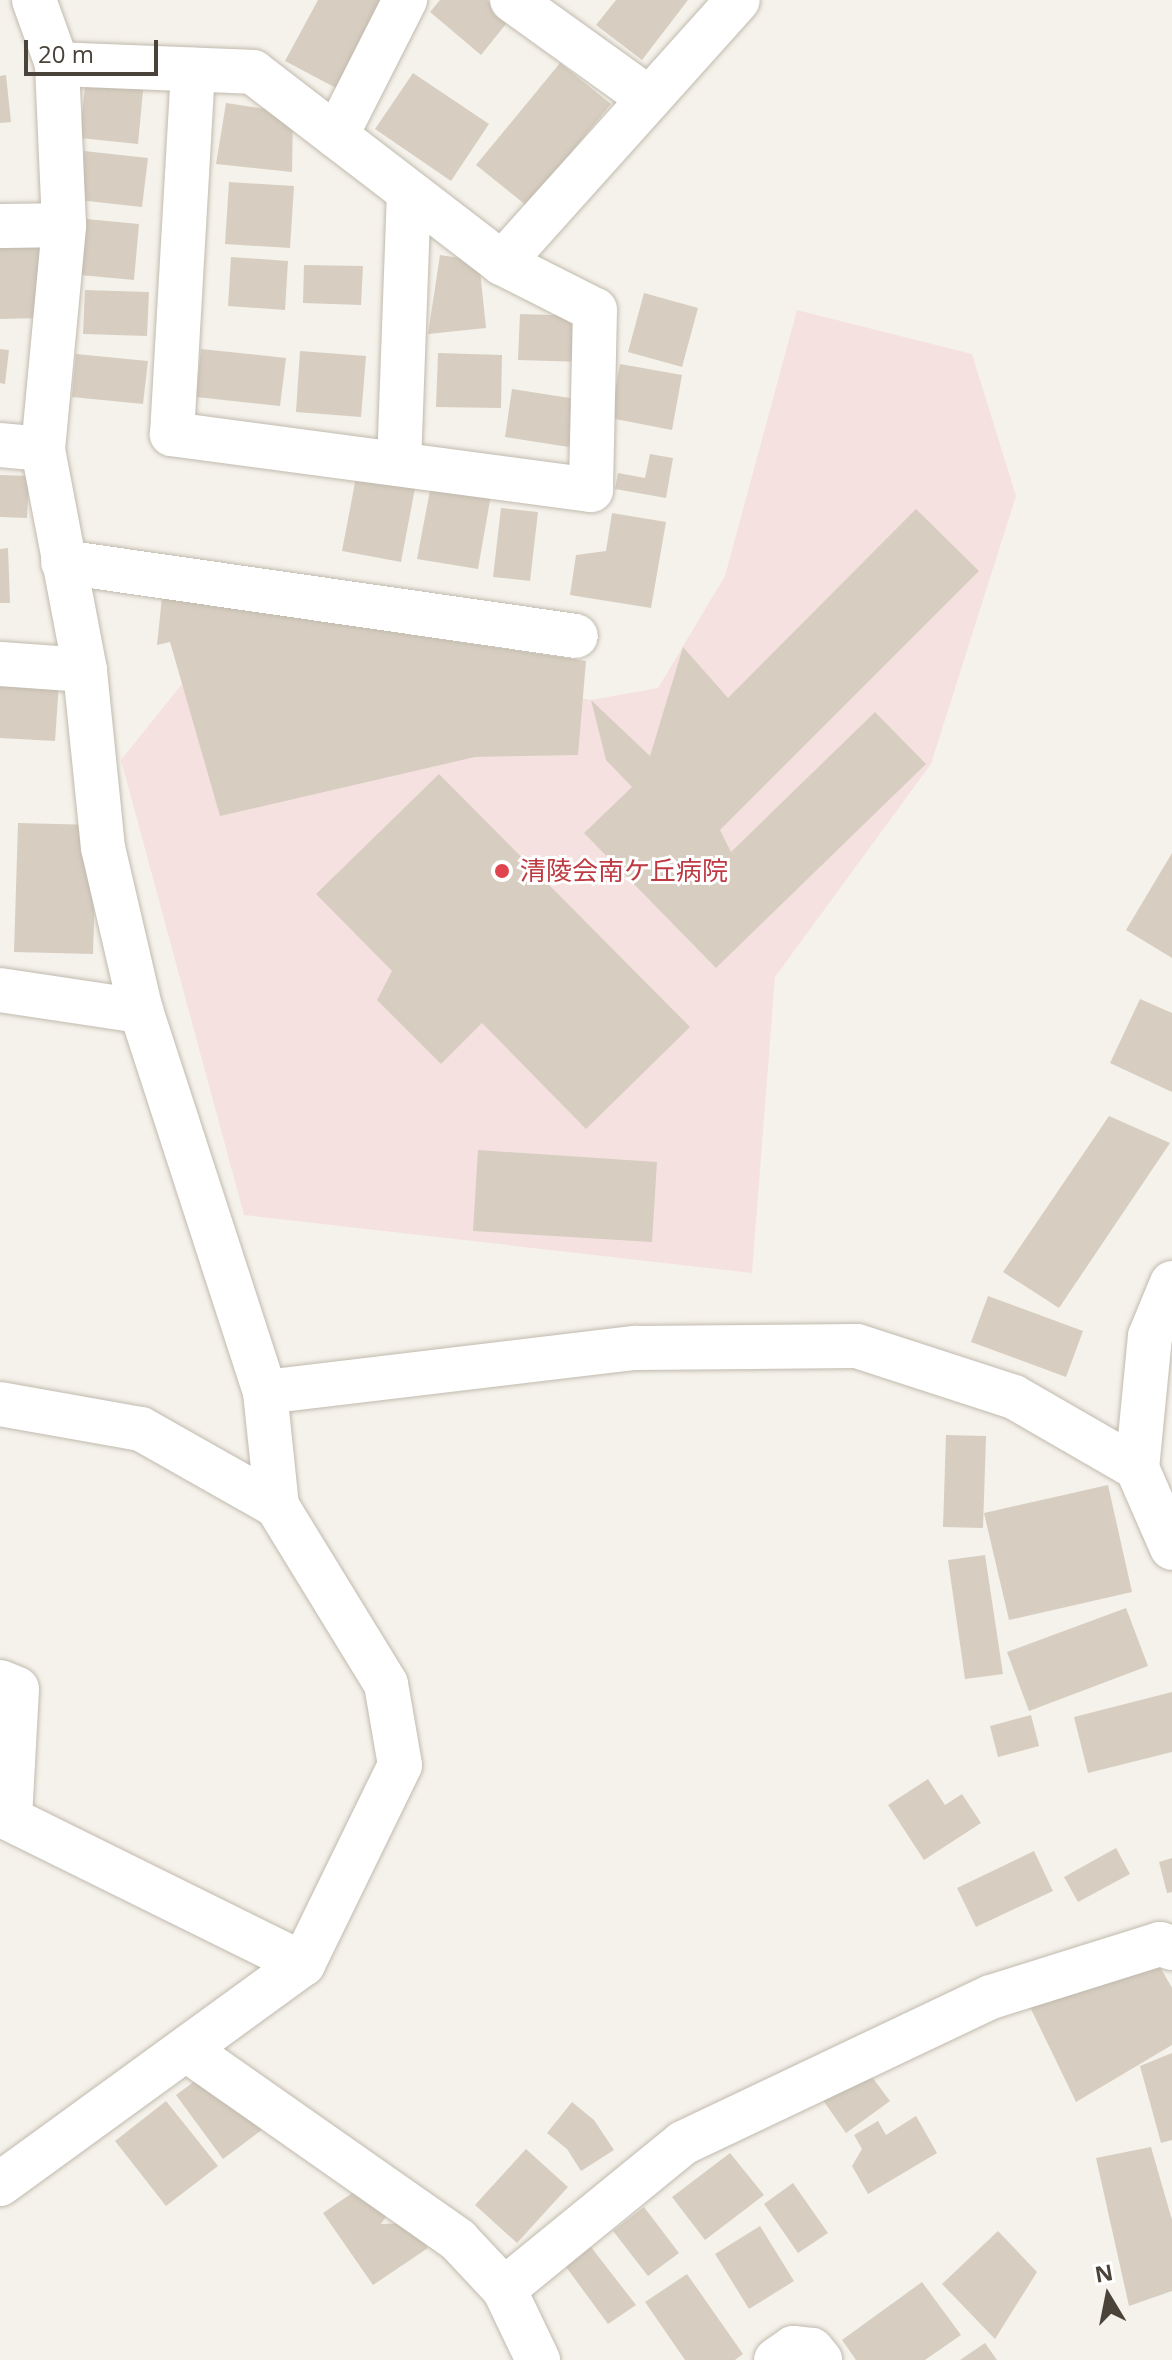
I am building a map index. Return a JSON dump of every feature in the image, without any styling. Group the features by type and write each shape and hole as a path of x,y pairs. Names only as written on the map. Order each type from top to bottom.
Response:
{"street":[{"path":"3,2175 187,2050 303,1964 400,1765 386,1684 277,1506 265,1392 141,1011 103,848 85,670 43,449 64,225 57,64 34,0"},
{"path":"336,136 405,0"},
{"path":"512,0 647,97"},
{"path":"502,263 647,97 738,0"},
{"path":"57,64 253,72 502,263 595,310 591,490 172,434 193,70"},
{"path":"399,464 409,193"},
{"path":"0,226 64,225"},
{"path":"0,445 43,449"},
{"path":"63,562 576,636"},
{"path":"0,664 85,670"},
{"path":"0,990 141,1011"},
{"path":"1172,1283 1150,1336 1137,1468 1172,1548"},
{"path":"265,1392 636,1348 857,1346 1014,1397 1137,1468"},
{"path":"0,1404 141,1429 277,1506"},
{"path":"0,1682 17,1689 5,1822 303,1964"},
{"path":"504,2289 683,2143 991,1997 1160,1944 1172,1948"},
{"path":"187,2050 458,2240 504,2289 538,2360"},
{"path":"776,2360 793,2348 812,2350 820,2360"}],"shaded area":[{"name":"清陵会南ケ丘病院","path":"797,310 972,354 1016,496 931,764 775,977 752,1273 244,1215 121,760 222,634 591,700 658,688 725,576"}],"building":[{"path":"318,0 383,0 336,88 285,61"},
{"path":"440,0 487,0 510,19 481,55 430,12"},
{"path":"616,0 688,0 642,60 596,25"},
{"path":"560,63 611,104 527,206 476,165"},
{"path":"413,73 489,124 451,181 375,129"},
{"path":"6,75 11,122 0,123 0,76"},
{"path":"86,75 144,80 138,144 80,138"},
{"path":"226,103 293,113 292,172 216,164"},
{"path":"84,151 148,158 142,207 78,200"},
{"path":"229,182 294,186 290,248 225,244"},
{"path":"86,219 139,224 134,280 80,275"},
{"path":"40,245 43,318 0,319 0,246"},
{"path":"440,255 479,261 486,328 428,334"},
{"path":"231,257 288,261 285,310 228,306"},
{"path":"304,265 363,266 361,305 303,303"},
{"path":"85,290 149,292 147,336 83,334"},
{"path":"644,293 698,308 682,367 628,352"},
{"path":"520,314 585,316 583,362 518,360"},
{"path":"0,349 9,350 5,384 0,383"},
{"path":"201,349 286,358 280,406 196,397"},
{"path":"300,351 366,356 361,417 296,412"},
{"path":"438,353 502,355 501,408 436,407"},
{"path":"76,354 148,361 143,404 72,397"},
{"path":"620,364 682,375 672,430 610,418"},
{"path":"512,389 576,399 569,447 505,437"},
{"path":"650,454 673,458 666,498 615,489 618,473 645,478"},
{"path":"357,472 416,483 401,562 342,551"},
{"path":"0,475 29,476 27,518 0,517"},
{"path":"432,480 492,489 478,569 417,559"},
{"path":"501,508 538,512 530,581 493,577"},
{"path":"916,509 979,571 720,830 731,852 875,712 926,764 716,968 584,833 632,787 606,760 591,700 650,756 683,647 728,698"},
{"path":"612,513 666,522 651,608 570,595 576,555 606,551"},
{"path":"8,548 10,603 0,603 0,549"},
{"path":"162,597 586,661 578,755 475,757 220,816 170,642 157,645"},
{"path":"0,680 59,683 55,741 0,738"},
{"path":"439,774 690,1027 586,1129 482,1023 441,1064 377,1000 392,971 316,894"},
{"path":"18,823 97,825 93,954 14,952"},
{"path":"1172,853 1172,958 1126,930"},
{"path":"1140,999 1172,1013 1172,1092 1110,1063"},
{"path":"1109,1116 1170,1143 1059,1308 1003,1272"},
{"path":"478,1150 657,1162 652,1242 473,1231"},
{"path":"988,1296 1083,1331 1066,1377 971,1342"},
{"path":"946,1435 986,1436 983,1528 943,1527"},
{"path":"1108,1485 1132,1592 1009,1620 984,1513"},
{"path":"985,1555 1003,1674 965,1679 948,1560"},
{"path":"1126,1608 1148,1666 1029,1711 1007,1652"},
{"path":"1172,1692 1172,1752 1088,1773 1074,1717"},
{"path":"1031,1715 1039,1746 998,1757 990,1726"},
{"path":"928,1779 945,1805 962,1794 981,1823 924,1860 888,1805"},
{"path":"1116,1848 1130,1874 1078,1902 1064,1877"},
{"path":"1034,1851 1053,1891 976,1927 957,1888"},
{"path":"1172,1858 1172,1892 1167,1893 1159,1862"},
{"path":"1155,1958 1172,1988 1172,2045 1076,2102 1029,2005"},
{"path":"1172,2053 1172,2140 1161,2143 1140,2066"},
{"path":"869,2073 890,2101 846,2133 820,2096"},
{"path":"199,2078 263,2129 223,2159 176,2095"},
{"path":"166,2101 218,2166 166,2206 115,2141"},
{"path":"572,2102 594,2120 614,2150 581,2171 567,2149 547,2133"},
{"path":"916,2116 937,2153 868,2194 852,2166 862,2149 854,2135 878,2121 886,2135"},
{"path":"1151,2147 1172,2220 1172,2291 1129,2306 1096,2158"},
{"path":"526,2149 568,2187 517,2243 475,2205"},
{"path":"730,2153 764,2195 705,2240 672,2197"},
{"path":"793,2183 828,2233 798,2253 764,2204"},
{"path":"361,2187 393,2206 381,2224 411,2223 428,2248 373,2285 323,2213"},
{"path":"644,2207 679,2253 648,2276 613,2231"},
{"path":"760,2226 794,2281 749,2309 715,2254"},
{"path":"998,2231 1037,2272 995,2339 942,2284"},
{"path":"584,2238 636,2305 608,2324 558,2256"},
{"path":"687,2274 743,2354 735,2360 685,2360 645,2302"},
{"path":"922,2282 961,2335 925,2360 856,2360 842,2340"},
{"path":"985,2343 997,2360 960,2360"}],"place":[{"name":"清陵会南ケ丘病院","path":"502,871"}]}
